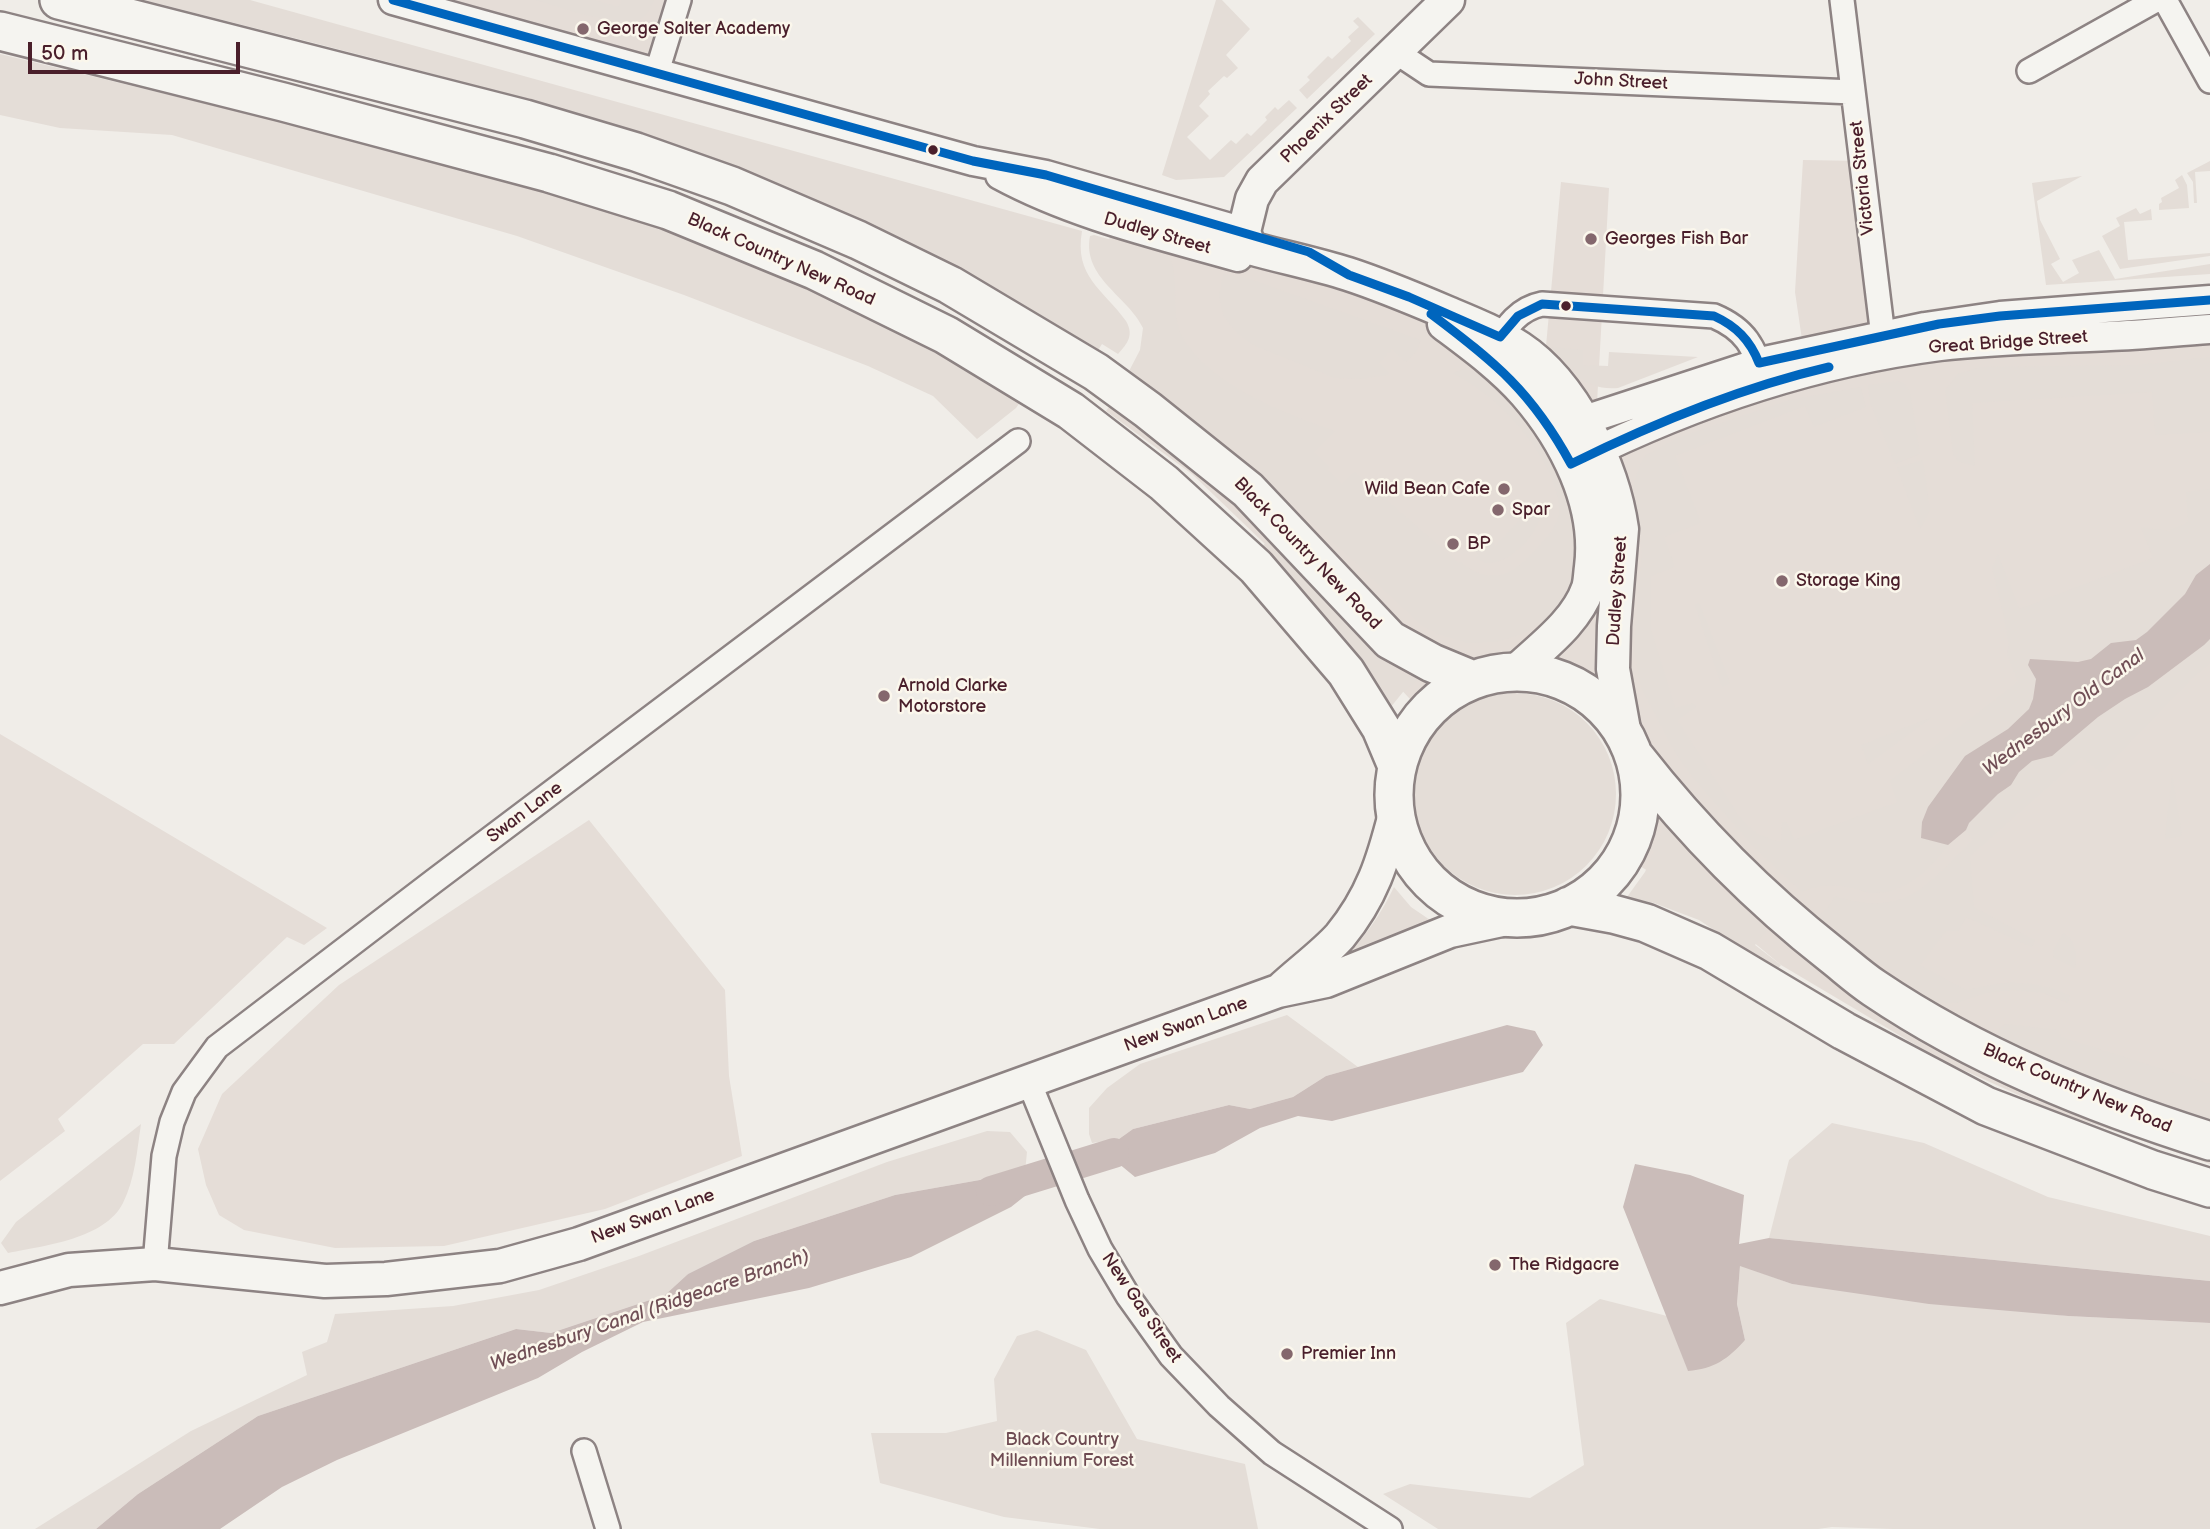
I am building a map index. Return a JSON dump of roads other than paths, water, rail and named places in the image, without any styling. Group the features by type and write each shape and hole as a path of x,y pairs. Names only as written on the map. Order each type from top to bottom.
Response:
{"highway":[{"name":"Black Country New Road","path":"59,0 525,119 636,152 732,186 858,240 939,279 1096,372 1248,489 1390,640 1432,663 1473,680"},
{"name":"Black Country New Road","path":"0,31 283,102 549,173 668,210 814,270 946,335 1070,411 1164,483 1256,567 1346,672 1381,728 1397,766"},
{"path":"1515,672 1550,676 1581,690 1605,709 1630,746 1639,774 1640,800 1631,842 1610,875 1598,888 1569,906 1544,915 1511,918 1474,910 1451,899 1435,887 1423,875 1405,847 1395,814 1394,791 1397,766 1406,741 1424,714 1452,691 1473,680 1515,672"},
{"name":"Black Country New Road","path":"1630,746 1664,793 1735,872 1784,918 1873,987 2001,1062 2145,1121 2210,1141"},
{"path":"1569,906 1646,923 1710,951 1843,1031 1986,1106 2153,1170 2210,1188"}],"main road":[{"name":"Phoenix Street","path":"1241,245 1252,199 1262,181 1448,0"},
{"name":"Dudley Street","path":"1241,245 1309,253 1349,275 1409,297 1494,347 1544,417 1585,457 1615,494 1622,529 1613,668 1630,746"},
{"name":"Dudley Street","path":"1494,347 1520,348 1542,367 1582,420 1585,457 1583,492 1592,535 1593,551 1588,588 1571,617 1515,672"},
{"name":"New Swan Lane","path":"1279,991 1339,937 1362,906 1381,869 1395,814"},
{"name":"New Swan Lane","path":"0,1287 69,1270 155,1264 325,1281 386,1279 500,1266 579,1244 1279,991 1326,981 1450,931 1511,918"}],"street":[{"name":"Dudley Street","path":"393,0 973,161 1046,175 1241,245"},
{"path":"656,75 680,0"},
{"name":"Victoria Street","path":"1842,0 1884,346"},
{"path":"2029,71 2157,0"},
{"path":"2165,0 2201,42 2210,81"},
{"name":"John Street","path":"1396,52 1429,74 1853,92"},
{"name":"Great Bridge Street","path":"1582,420 1884,346 1938,324 2000,316 2210,300"},
{"path":"1494,347 1518,314 1542,304 1714,316 1734,326 1748,339 1763,374"},
{"name":"Great Bridge Street","path":"1884,346 2210,329"},
{"name":"Great Bridge Street","path":"1585,457 1625,436 1763,374"},
{"name":"Swan Lane","path":"155,1264 164,1156 172,1122 184,1092 217,1047 1018,441"},
{"name":"New Gas Street","path":"1029,1082 1077,1200 1107,1261 1128,1296 1171,1356 1219,1406 1272,1453 1390,1529"},
{"path":"584,1451 608,1529"}],"water":[{"name":"Wednesbury Old Canal","path":"2210,564 2210,639 2204,645 2148,687 2098,717 2052,756 2032,761 2019,772 2011,785 1969,823 1966,830 1948,845 1921,838 1922,822 1928,807 1965,756 2008,729 2029,709 2036,679 2028,665 2030,659 2078,662 2091,659 2111,643 2136,640 2185,594 2196,575"},
{"path":"1507,1025 1535,1031 1543,1045 1523,1072 1332,1121 1298,1116 1260,1128 1215,1153 1135,1177 1118,1163 1119,1139 1133,1129 1229,1105 1250,1109 1293,1097 1326,1076"},
{"path":"1635,1164 1690,1175 1744,1195 1739,1244 1769,1238 2210,1281 2210,1323 2068,1316 1929,1304 1792,1284 1740,1266 1737,1304 1745,1340 1720,1362 1688,1371 1623,1207"},
{"path":"1025,1172 1035,1188 1011,1207 911,1257 809,1288 643,1322 582,1352 538,1378 337,1460 282,1487 220,1529 96,1529 138,1494 258,1416 516,1329 551,1333 665,1295 688,1274 754,1241 895,1195"}],"waterway":[{"name":"Wednesbury Canal (Ridgeacre Branch)","path":"991,1191 1114,1153"}],"place":[{"name":"George Salter Academy","path":"583,29"},
{"name":"Georges Fish Bar","path":"1591,239"},
{"name":"Wild Bean Cafe","path":"1504,489"},
{"name":"Spar","path":"1498,510"},
{"name":"BP","path":"1453,544"},
{"name":"Storage King","path":"1782,581"},
{"name":"Arnold Clarke Motorstore","path":"884,696"},
{"name":"The Ridgacre","path":"1495,1265"},
{"name":"Premier Inn","path":"1287,1354"}],"park label":[{"name":"Black Country Millennium Forest","path":"1062,1450"}]}
